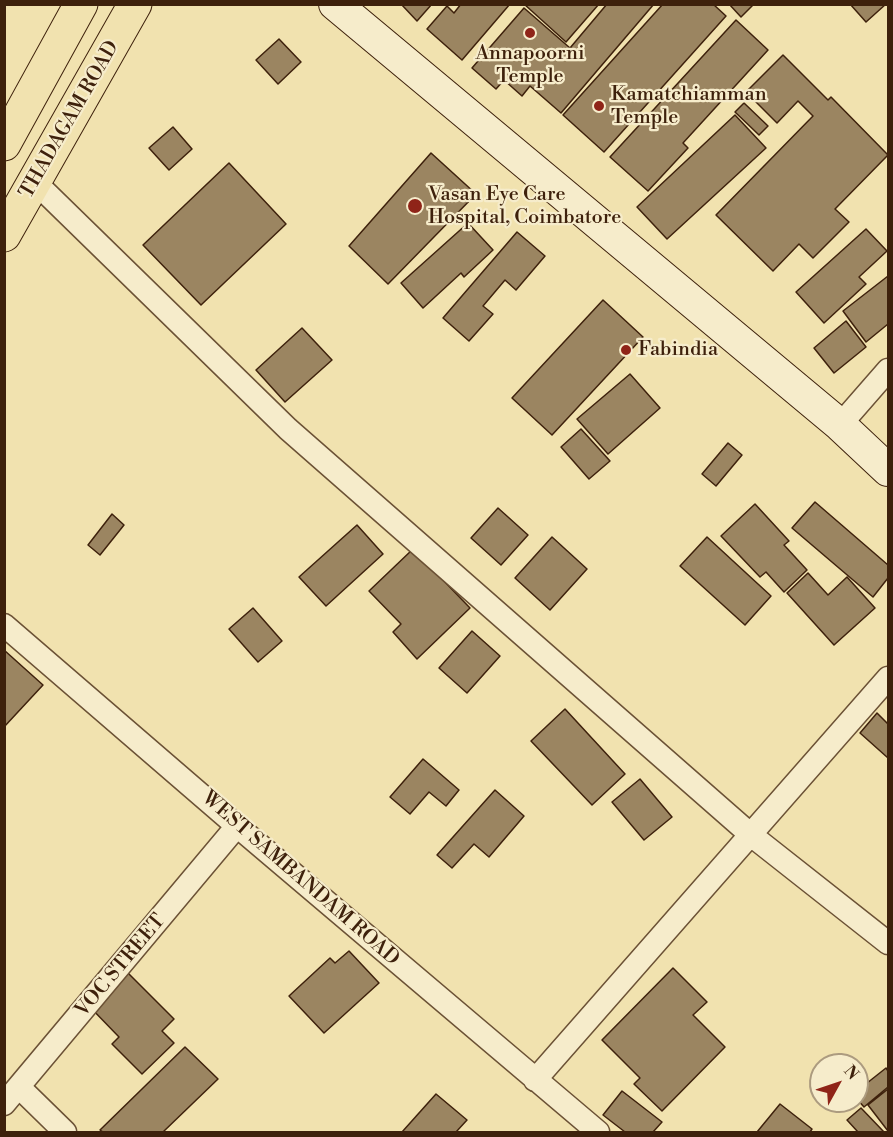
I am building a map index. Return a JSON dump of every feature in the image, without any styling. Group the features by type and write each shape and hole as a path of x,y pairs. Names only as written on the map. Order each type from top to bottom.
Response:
{"main road":[{"path":"4,144 81,4"},
{"name":"THADAGAM ROAD","path":"4,235 135,4"},
{"path":"335,4 840,425 888,470"}],"street":[{"path":"34,181 288,429 751,835 888,943"},
{"path":"840,425 888,370"},
{"name":"WEST SAMBANDAM ROAD","path":"4,625 598,1132"},
{"path":"535,1080 888,678"},
{"name":"VOC STREET","path":"12,1096 237,826"},
{"path":"12,1096 65,1132"}],"building":[{"path":"401,4 432,4 417,21"},
{"path":"461,4 510,4 462,60 427,29 447,6 454,13"},
{"path":"524,4 599,4 566,42"},
{"path":"607,4 654,4 561,113 530,86 522,96 504,80 496,89 472,68 524,8 570,48"},
{"path":"663,4 713,4 726,16 604,152 563,115"},
{"path":"729,4 754,4 741,17"},
{"path":"850,4 886,4 866,22"},
{"path":"736,20 768,50 683,143 688,148 648,191 610,157"},
{"path":"279,39 301,62 278,84 256,60"},
{"path":"783,55 828,100 831,97 888,155 835,209 849,222 813,258 799,244 773,271 716,215 813,116 798,101 777,123 746,92"},
{"path":"744,103 768,126 759,135 735,112"},
{"path":"735,115 766,148 667,239 637,207"},
{"path":"173,127 192,149 169,170 149,148"},
{"path":"431,153 476,194 388,284 349,246"},
{"path":"229,163 286,224 201,305 143,245"},
{"path":"468,223 493,250 464,277 461,273 423,308 401,283"},
{"path":"866,229 887,251 859,277 866,284 824,323 796,292"},
{"path":"517,232 545,256 516,290 505,280 483,306 493,314 469,341 443,318"},
{"path":"888,276 888,324 866,342 843,311"},
{"path":"603,300 643,337 552,435 512,398"},
{"path":"846,321 866,347 834,373 814,348"},
{"path":"302,328 332,360 285,402 256,370"},
{"path":"630,374 660,408 608,454 577,419"},
{"path":"581,429 610,461 589,479 561,447"},
{"path":"728,443 742,455 716,486 702,474"},
{"path":"815,502 888,565 888,578 873,597 792,528"},
{"path":"755,504 789,541 784,545 807,570 784,592 766,572 760,577 721,536"},
{"path":"498,508 528,535 501,565 471,538"},
{"path":"112,514 124,525 100,555 88,545"},
{"path":"357,525 383,554 326,606 299,577"},
{"path":"552,537 587,569 550,610 515,578"},
{"path":"707,537 771,596 745,625 680,566"},
{"path":"413,549 470,608 417,659 393,632 401,624 369,591"},
{"path":"808,573 828,595 847,577 875,608 834,645 787,593"},
{"path":"253,608 282,641 258,662 229,629"},
{"path":"472,631 500,656 467,693 439,668"},
{"path":"4,650 43,685 4,727"},
{"path":"565,709 625,774 592,805 531,741"},
{"path":"877,713 888,724 888,758 860,733"},
{"path":"423,759 459,790 446,806 429,792 410,814 390,797"},
{"path":"640,779 672,817 644,840 612,802"},
{"path":"495,790 524,816 489,857 474,844 452,868 437,855"},
{"path":"349,951 379,983 324,1033 289,996 330,958 335,963"},
{"path":"673,968 707,1002 693,1015 725,1047 662,1111 634,1084 640,1078 602,1040"},
{"path":"125,970 174,1019 162,1031 174,1043 142,1074 112,1044 119,1037 89,1006"},
{"path":"185,1047 218,1079 163,1132 103,1132 100,1130"},
{"path":"886,1068 888,1071 888,1087 869,1103 869,1081"},
{"path":"888,1089 888,1131 869,1106"},
{"path":"622,1091 662,1122 653,1132 625,1132 603,1115"},
{"path":"436,1094 467,1120 456,1132 402,1132"},
{"path":"780,1104 812,1129 810,1132 757,1132"},
{"path":"855,1113 866,1113 884,1132 858,1132 847,1120"}],"place":[{"name":"Annapoorni Temple","path":"530,33"},
{"name":"Kamatchiamman Temple","path":"599,106"},
{"name":"Vasan Eye Care Hospital, Coimbatore","path":"415,206"},
{"name":"Fabindia","path":"626,350"}]}
